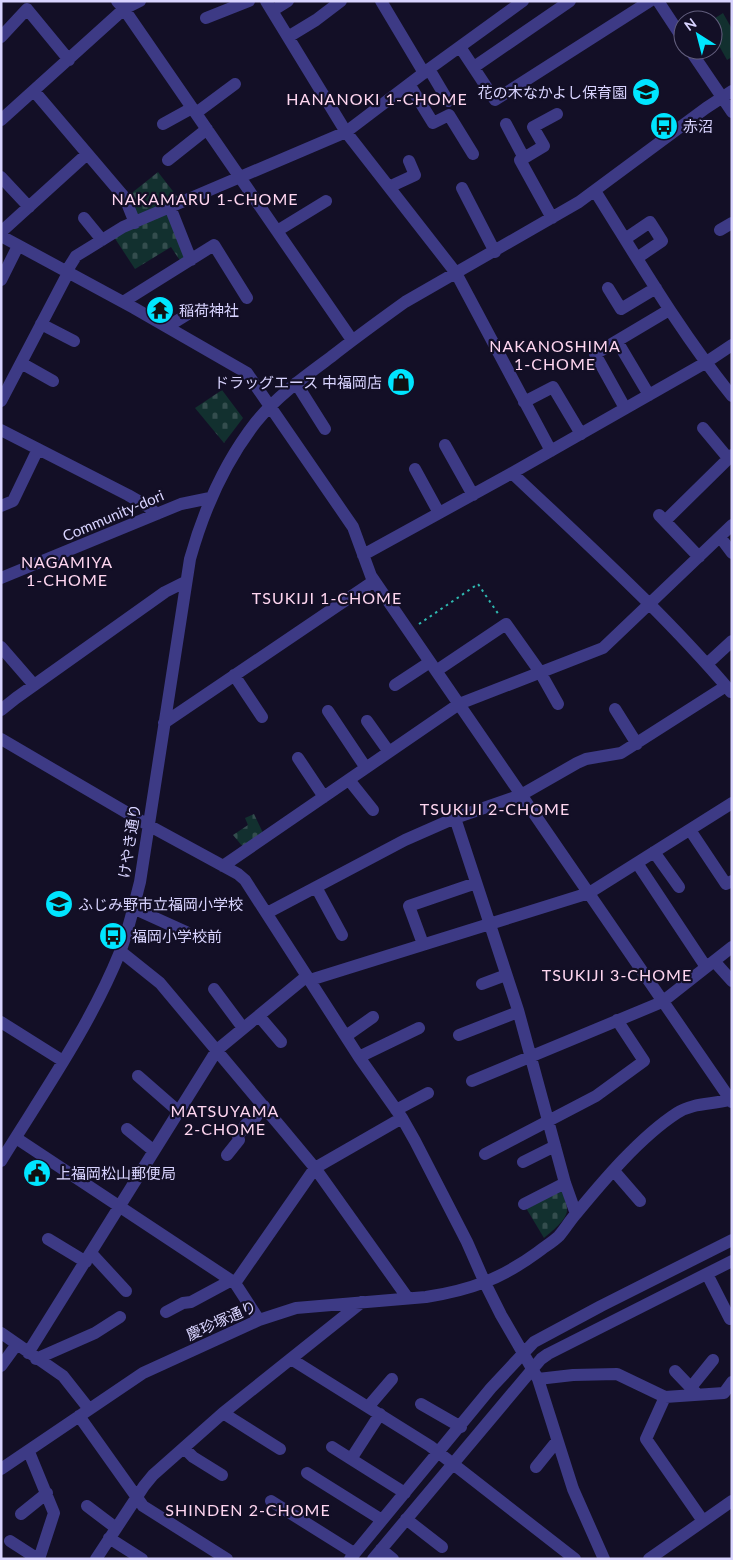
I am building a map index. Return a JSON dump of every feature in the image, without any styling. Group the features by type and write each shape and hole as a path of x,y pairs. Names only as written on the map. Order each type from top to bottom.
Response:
{"street":[{"path":"1,120 69,60 121,5 140,1"},
{"path":"206,18 249,1"},
{"path":"288,1 269,6 346,132 456,273 551,451"},
{"path":"288,37 316,20 341,1"},
{"path":"381,1 426,71 448,101"},
{"path":"1,401 76,256 123,227 346,132 523,1"},
{"path":"474,67 570,1"},
{"path":"460,47 496,100 650,1"},
{"path":"658,1 673,24"},
{"path":"121,5 352,340"},
{"path":"1,37 27,9 69,60"},
{"path":"698,60 726,94 732,112"},
{"path":"162,124 194,111 235,84"},
{"path":"409,84 433,123 449,115 473,154"},
{"path":"34,91 125,198 135,223"},
{"name":"けやき通り","path":"1,1161 95,1006 120,951 140,882 185,582 198,530 210,498 243,440 270,407 296,383 405,302 495,252 595,191 726,94"},
{"path":"552,218 520,160 544,146 533,127 557,114"},
{"path":"506,124 524,158"},
{"path":"168,160 207,129"},
{"path":"1,232 87,154"},
{"path":"389,187 415,176 409,161"},
{"path":"1,177 29,207"},
{"path":"595,191 669,310 705,363 732,396"},
{"path":"454,204 464,193 495,252"},
{"path":"276,230 326,201"},
{"path":"170,207 191,260"},
{"path":"84,218 102,240"},
{"path":"625,239 650,222 662,241 637,258"},
{"path":"720,230 732,223"},
{"path":"1,236 247,372 353,527 374,581 731,1100"},
{"path":"123,302 214,245 247,298"},
{"path":"1,280 18,246"},
{"path":"608,288 621,309 656,288"},
{"path":"167,327 196,309"},
{"path":"625,408 595,354 669,310"},
{"path":"41,324 74,341"},
{"path":"617,341 648,395"},
{"path":"363,555 581,434 705,363 732,345"},
{"path":"21,363 53,381"},
{"path":"296,383 325,429"},
{"path":"524,402 553,387 581,434"},
{"path":"699,556 662,518 730,456 703,428"},
{"path":"1,430 128,495 147,506 156,514"},
{"path":"445,445 473,495"},
{"path":"1,506 12,501 38,449"},
{"path":"415,469 439,513"},
{"path":"267,913 404,840 454,818 521,795 586,759 621,753 729,690 707,664 650,605 512,473"},
{"name":"Community-dori","path":"1,578 181,504 210,498"},
{"path":"223,866 459,704 603,648 732,525"},
{"path":"720,537 732,552"},
{"path":"164,723 374,581"},
{"path":"1,710 165,592 185,582"},
{"path":"395,685 433,666 506,624 540,672 558,704"},
{"path":"707,664 732,642"},
{"path":"1,647 34,685"},
{"path":"234,675 262,717"},
{"path":"615,709 637,744"},
{"path":"328,711 366,768"},
{"path":"367,721 389,752"},
{"path":"1,739 245,880 399,1114 467,1242 485,1283 535,1374 573,1489 604,1559"},
{"path":"298,758 324,797"},
{"path":"348,780 373,810"},
{"path":"32,1356 88,1258 217,1050 243,1028 308,978 589,893 732,803"},
{"path":"454,818 518,1012 576,1214"},
{"path":"690,830 730,886"},
{"path":"654,852 679,887"},
{"path":"637,863 710,964 732,981"},
{"path":"423,944 409,906 476,883"},
{"path":"316,887 342,935"},
{"path":"133,908 186,932"},
{"path":"472,1082 662,1002 732,947"},
{"path":"120,951 160,983 264,1106 315,1168 407,1297"},
{"path":"482,984 506,975"},
{"path":"214,989 243,1028"},
{"path":"458,1035 518,1012"},
{"path":"259,1016 281,1042"},
{"path":"346,1036 373,1017"},
{"path":"485,1154 596,1096 644,1061 618,1020"},
{"path":"1,1022 63,1061"},
{"path":"360,1057 419,1028"},
{"path":"138,1076 178,1111"},
{"path":"166,1312 232,1282 315,1168 428,1093"},
{"name":"慶珍塚通り","path":"1,1469 29,1452 84,1412 143,1373 259,1320 296,1308 407,1297 426,1297 446,1294 485,1283 510,1270 558,1237 576,1214 638,1146 678,1112 696,1106 731,1100"},
{"path":"227,1155 239,1140 238,1136 246,1124 250,1125 264,1106"},
{"path":"127,1129 154,1151"},
{"path":"16,1138 232,1282 259,1320"},
{"path":"523,1162 555,1146"},
{"path":"614,1171 640,1201"},
{"path":"524,1204 566,1184"},
{"path":"48,1239 88,1258 126,1291"},
{"path":"271,1501 352,1556 492,1388 534,1342 732,1240"},
{"path":"393,1559 377,1554 452,1465 535,1374 548,1354 732,1260"},
{"path":"707,1274 730,1319"},
{"path":"96,1559 153,1475 223,1413 362,1302"},
{"path":"32,1356 95,1333 120,1317"},
{"path":"1,1333 63,1376 136,1499 152,1513 227,1559"},
{"path":"1,1366 17,1344"},
{"path":"291,1358 439,1453 575,1559"},
{"path":"694,1390 713,1360"},
{"path":"675,1371 694,1390"},
{"path":"535,1374 617,1374 665,1397 694,1390 728,1388 732,1404"},
{"path":"368,1407 392,1379"},
{"path":"665,1397 646,1439 703,1521"},
{"path":"421,1404 461,1427"},
{"path":"223,1413 280,1449"},
{"path":"351,1459 380,1414"},
{"path":"536,1467 557,1440"},
{"path":"332,1447 405,1493"},
{"path":"184,1448 193,1457 222,1475"},
{"path":"10,1541 39,1559 54,1513 29,1452"},
{"path":"307,1473 382,1520"},
{"path":"21,1514 47,1493"},
{"path":"649,1559 732,1501"},
{"path":"87,1506 113,1533 126,1555 142,1559"},
{"path":"406,1519 442,1547"}],"path":[{"path":"409,630 478,584 506,624"}],"green space":[{"path":"723,13 732,29 732,57 727,60 723,53"},
{"path":"158,172 179,199 139,218 128,196"},
{"path":"168,211 187,258 181,262 171,247 135,269 114,237"},
{"path":"222,390 243,418 224,443 195,408"},
{"path":"254,814 263,833 243,847 233,835 248,825 245,818"},
{"path":"563,1189 567,1205 566,1214 558,1226 544,1238 526,1208"}],"place":[{"name":"花の木なかよし保育園","path":"646,92"},
{"name":"赤沼","path":"664,126"},
{"name":"稲荷神社","path":"160,310"},
{"name":"ドラッグエース 中福岡店","path":"401,382"},
{"name":"ふじみ野市立福岡小学校","path":"59,904"},
{"name":"福岡小学校前","path":"113,936"},
{"name":"上福岡松山郵便局","path":"37,1173"}],"district":[{"name":"HANANOKI 1-CHOME","path":"377,98"},
{"name":"NAKAMARU 1-CHOME","path":"205,198"},
{"name":"NAKANOSHIMA 1-CHOME","path":"555,354"},
{"name":"NAGAMIYA 1-CHOME","path":"67,570"},
{"name":"TSUKIJI 1-CHOME","path":"327,597"},
{"name":"TSUKIJI 2-CHOME","path":"495,808"},
{"name":"TSUKIJI 3-CHOME","path":"617,974"},
{"name":"MATSUYAMA 2-CHOME","path":"225,1119"},
{"name":"SHINDEN 2-CHOME","path":"248,1509"}]}
